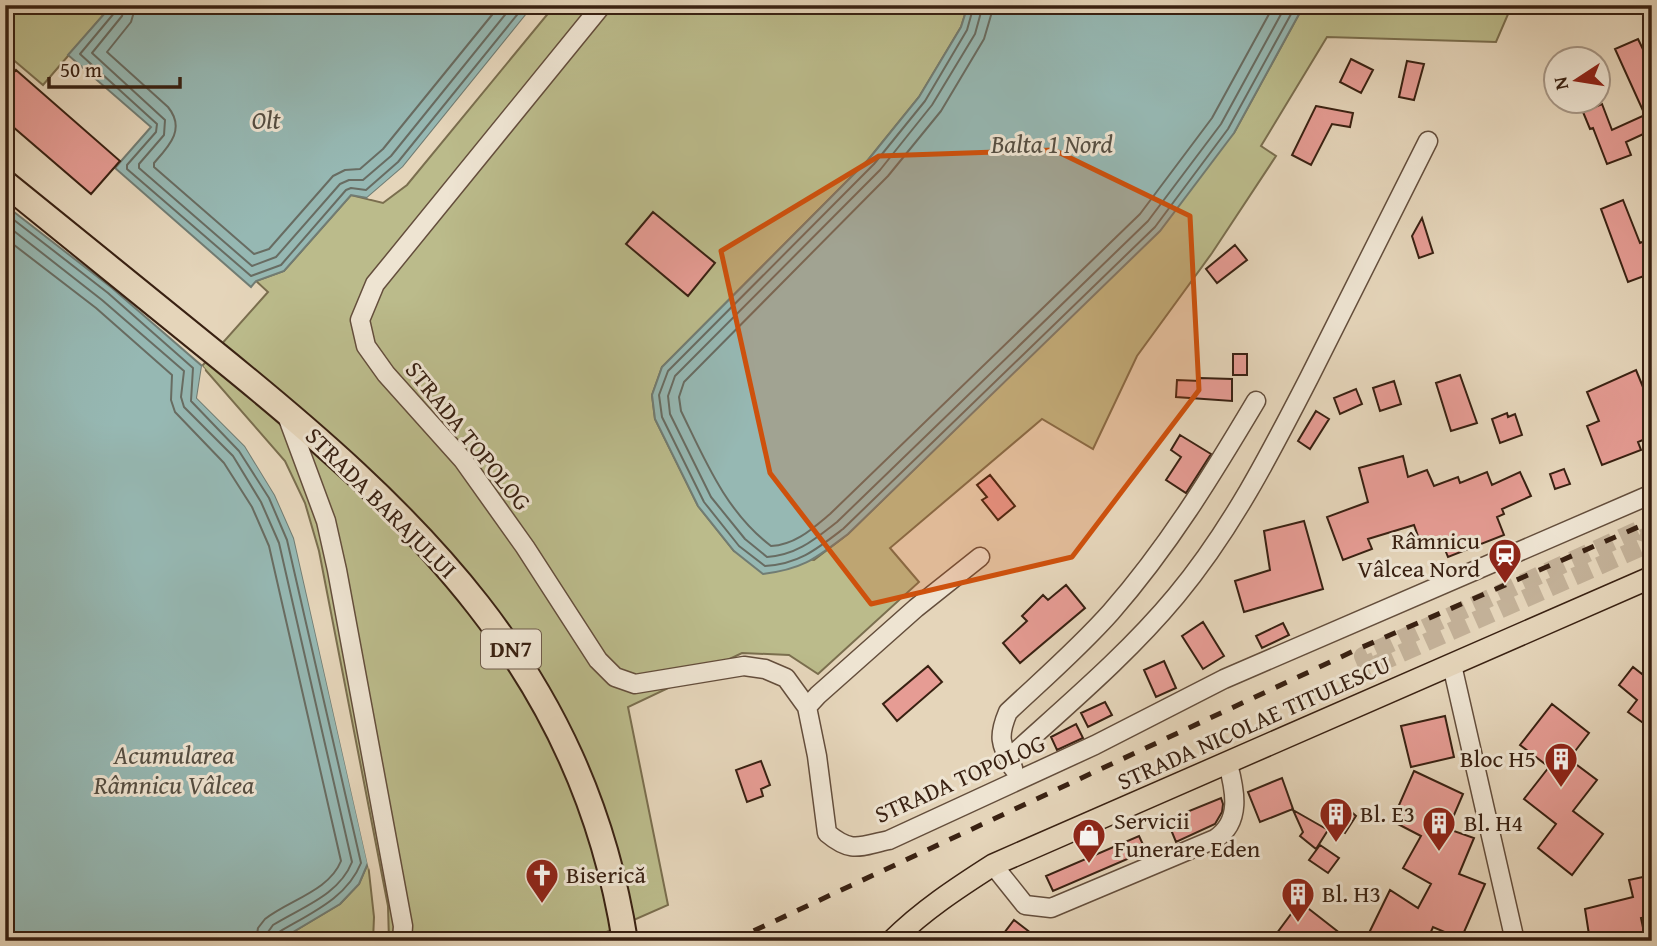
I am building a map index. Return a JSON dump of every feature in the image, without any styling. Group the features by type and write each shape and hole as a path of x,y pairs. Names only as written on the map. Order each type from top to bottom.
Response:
{"highway":[{"name":"STRADA BARAJULUI","path":"5,183 284,410 383,497 452,570 508,644 550,713 584,790 605,852 624,936"}],"main road":[{"name":"STRADA NICOLAE TITULESCU","path":"892,941 911,922 993,865 1452,665 1647,585"}],"street":[{"name":"STRADA TOPOLOG","path":"602,5 375,284 360,320 366,346 386,374 463,460 525,547 598,660 615,677 635,684 744,666 765,669 786,678 807,707 827,833 841,844 853,848 889,841 1095,745 1224,679 1652,494"},
{"path":"1009,758 1119,657 1176,596 1218,538 1260,472 1365,270 1428,141"},
{"path":"1020,780 1003,747 1000,730 1008,712 1110,612 1159,553 1205,488 1256,401"},
{"name":"STRADA BARAJULUI","path":"284,410 326,521 338,570 404,926 402,941"},
{"path":"807,707 916,608 980,558"},
{"path":"1452,665 1515,941"},
{"path":"993,865 1025,905 1051,908 1215,839 1230,825 1234,807 1234,786 1228,764"}],"highlighted area":[{"path":"1054,150 1190,216 1199,390 1072,557 871,604 770,473 721,251 879,156"}],"green space":[{"path":"5,5 112,5 43,85 10,57 5,61"},
{"path":"555,5 968,5 961,27 919,97 868,160 662,367 652,395 655,419 698,506 734,551 814,560 848,534 986,399 1234,133 1304,5 1512,5 1496,42 1327,37 1261,146 1276,156 1212,253 1137,356 1093,449 1042,419 890,548 919,582 818,674 789,655 742,653 628,707 668,905 586,941 389,941 388,906 319,551 305,503 285,461 202,366 268,292 256,281 284,271 351,195 383,203 407,185"},
{"path":"368,863 374,917 373,941 278,941 340,904 359,884"}],"water":[{"name":"Olt","path":"112,5 534,5 403,167 367,198 351,195 284,271 256,281 251,287 115,168 151,127 68,55"},
{"name":"Balta 1 Nord","path":"968,5 1304,5 1234,133 1160,231 848,534 809,561 789,569 763,574 734,551 698,506 655,419 652,395 662,367 868,160 919,97 961,27"},
{"name":"Acumularea Râmnicu Vâlcea","path":"5,205 112,288 202,366 197,398 245,446 275,495 294,538 368,863 359,884 340,904 278,941 5,941"}],"pier":[{"path":"534,5 537,5 405,169 371,199 367,198 403,167"},
{"path":"202,366 205,369 200,397 248,444 278,493 297,537 372,863 369,870 294,538 275,495 245,446 197,398"}],"building":[{"path":"1638,39 1652,68 1652,130 1626,142 1631,155 1607,164 1593,128 1590,129 1585,116 1607,116 1612,130 1645,115 1615,49"},
{"path":"1351,59 1373,70 1361,93 1340,82"},
{"path":"1407,61 1424,64 1414,100 1399,97"},
{"path":"16,70 120,161 91,194 5,120 5,82"},
{"path":"1316,106 1353,113 1350,127 1332,124 1311,165 1292,155"},
{"path":"1623,200 1640,243 1652,238 1652,273 1628,282 1601,209"},
{"path":"653,212 715,263 688,296 626,244"},
{"path":"1422,218 1433,253 1419,258 1412,236"},
{"path":"1235,245 1247,260 1217,283 1206,269"},
{"path":"1233,354 1247,354 1247,375 1233,375"},
{"path":"1636,370 1652,409 1652,436 1638,442 1641,450 1602,465 1587,426 1599,421 1587,392"},
{"path":"1460,375 1477,423 1451,431 1436,383"},
{"path":"1200,378 1232,379 1232,401 1176,397 1177,380 1200,381"},
{"path":"1394,381 1401,404 1380,411 1373,388"},
{"path":"1356,389 1362,404 1340,414 1334,398"},
{"path":"1316,411 1329,419 1310,449 1298,441"},
{"path":"1507,413 1508,417 1515,414 1522,435 1500,443 1492,419"},
{"path":"1180,435 1211,454 1186,493 1166,480 1181,457 1171,450"},
{"path":"1403,456 1408,477 1427,470 1434,486 1458,477 1460,483 1487,472 1492,485 1520,472 1531,496 1502,509 1504,514 1497,517 1504,535 1448,557 1442,542 1423,550 1414,525 1368,539 1372,549 1343,560 1327,517 1368,502 1359,468"},
{"path":"1564,469 1570,484 1555,489 1550,474"},
{"path":"990,475 1015,506 998,520 982,500 987,497 977,485"},
{"path":"1304,521 1323,589 1244,612 1235,581 1270,570 1264,531"},
{"path":"1066,585 1085,608 1020,663 1003,643 1027,621 1022,616 1043,595 1048,600"},
{"path":"1203,622 1224,656 1203,669 1182,636"},
{"path":"1283,623 1289,635 1262,648 1256,636"},
{"path":"1164,661 1176,688 1156,697 1144,670"},
{"path":"1652,661 1652,718 1646,725 1628,712 1637,700 1619,685 1633,667 1642,674"},
{"path":"928,666 942,682 897,721 883,704"},
{"path":"1105,702 1112,715 1088,727 1081,713"},
{"name":"Bloc H5","path":"1552,704 1589,733 1569,759 1597,780 1573,811 1603,834 1572,875 1538,848 1556,824 1524,799 1549,767 1520,745"},
{"path":"1445,716 1454,757 1411,767 1401,726"},
{"path":"1076,724 1083,738 1057,750 1051,737"},
{"path":"761,761 770,785 761,789 763,796 747,802 736,770"},
{"name":"Bl. H4","path":"1414,771 1463,794 1448,829 1474,838 1459,874 1485,884 1461,939 1433,927 1422,941 1381,941 1369,933 1390,890 1418,908 1431,884 1403,868 1421,836 1392,821"},
{"path":"1282,778 1293,809 1260,822 1248,792"},
{"path":"1221,798 1222,812 1215,824 1176,842 1167,820"},
{"path":"1340,802 1356,816 1345,833 1324,821"},
{"path":"1293,810 1328,830 1316,849 1300,836 1303,832"},
{"path":"1139,836 1146,851 1053,891 1046,876"},
{"path":"1320,845 1339,858 1328,873 1309,860"},
{"path":"1652,875 1652,916 1641,918 1645,937 1625,941 1590,941 1585,909 1633,897 1629,880"},
{"name":"Bl. H3","path":"1300,902 1318,916 1350,941 1271,941"},
{"path":"1014,920 1031,933 1023,941 998,941"}],"tunnel":[{"path":"1647,526 1650,532 1646,545 1368,668 1363,656 1647,526"}],"railway":[{"path":"732,941 1358,649 1652,521"}],"place":[{"name":"Râmnicu Vâlcea Nord","path":"1505,585"},
{"name":"Bloc H5","path":"1561,789"},
{"name":"Bl. E3","path":"1336,844"},
{"name":"Bl. H4","path":"1439,853"},
{"name":"Servicii Funerare Eden","path":"1089,865"},
{"name":"Biserică","path":"542,905"},
{"name":"Bl. H3","path":"1298,924"}]}
